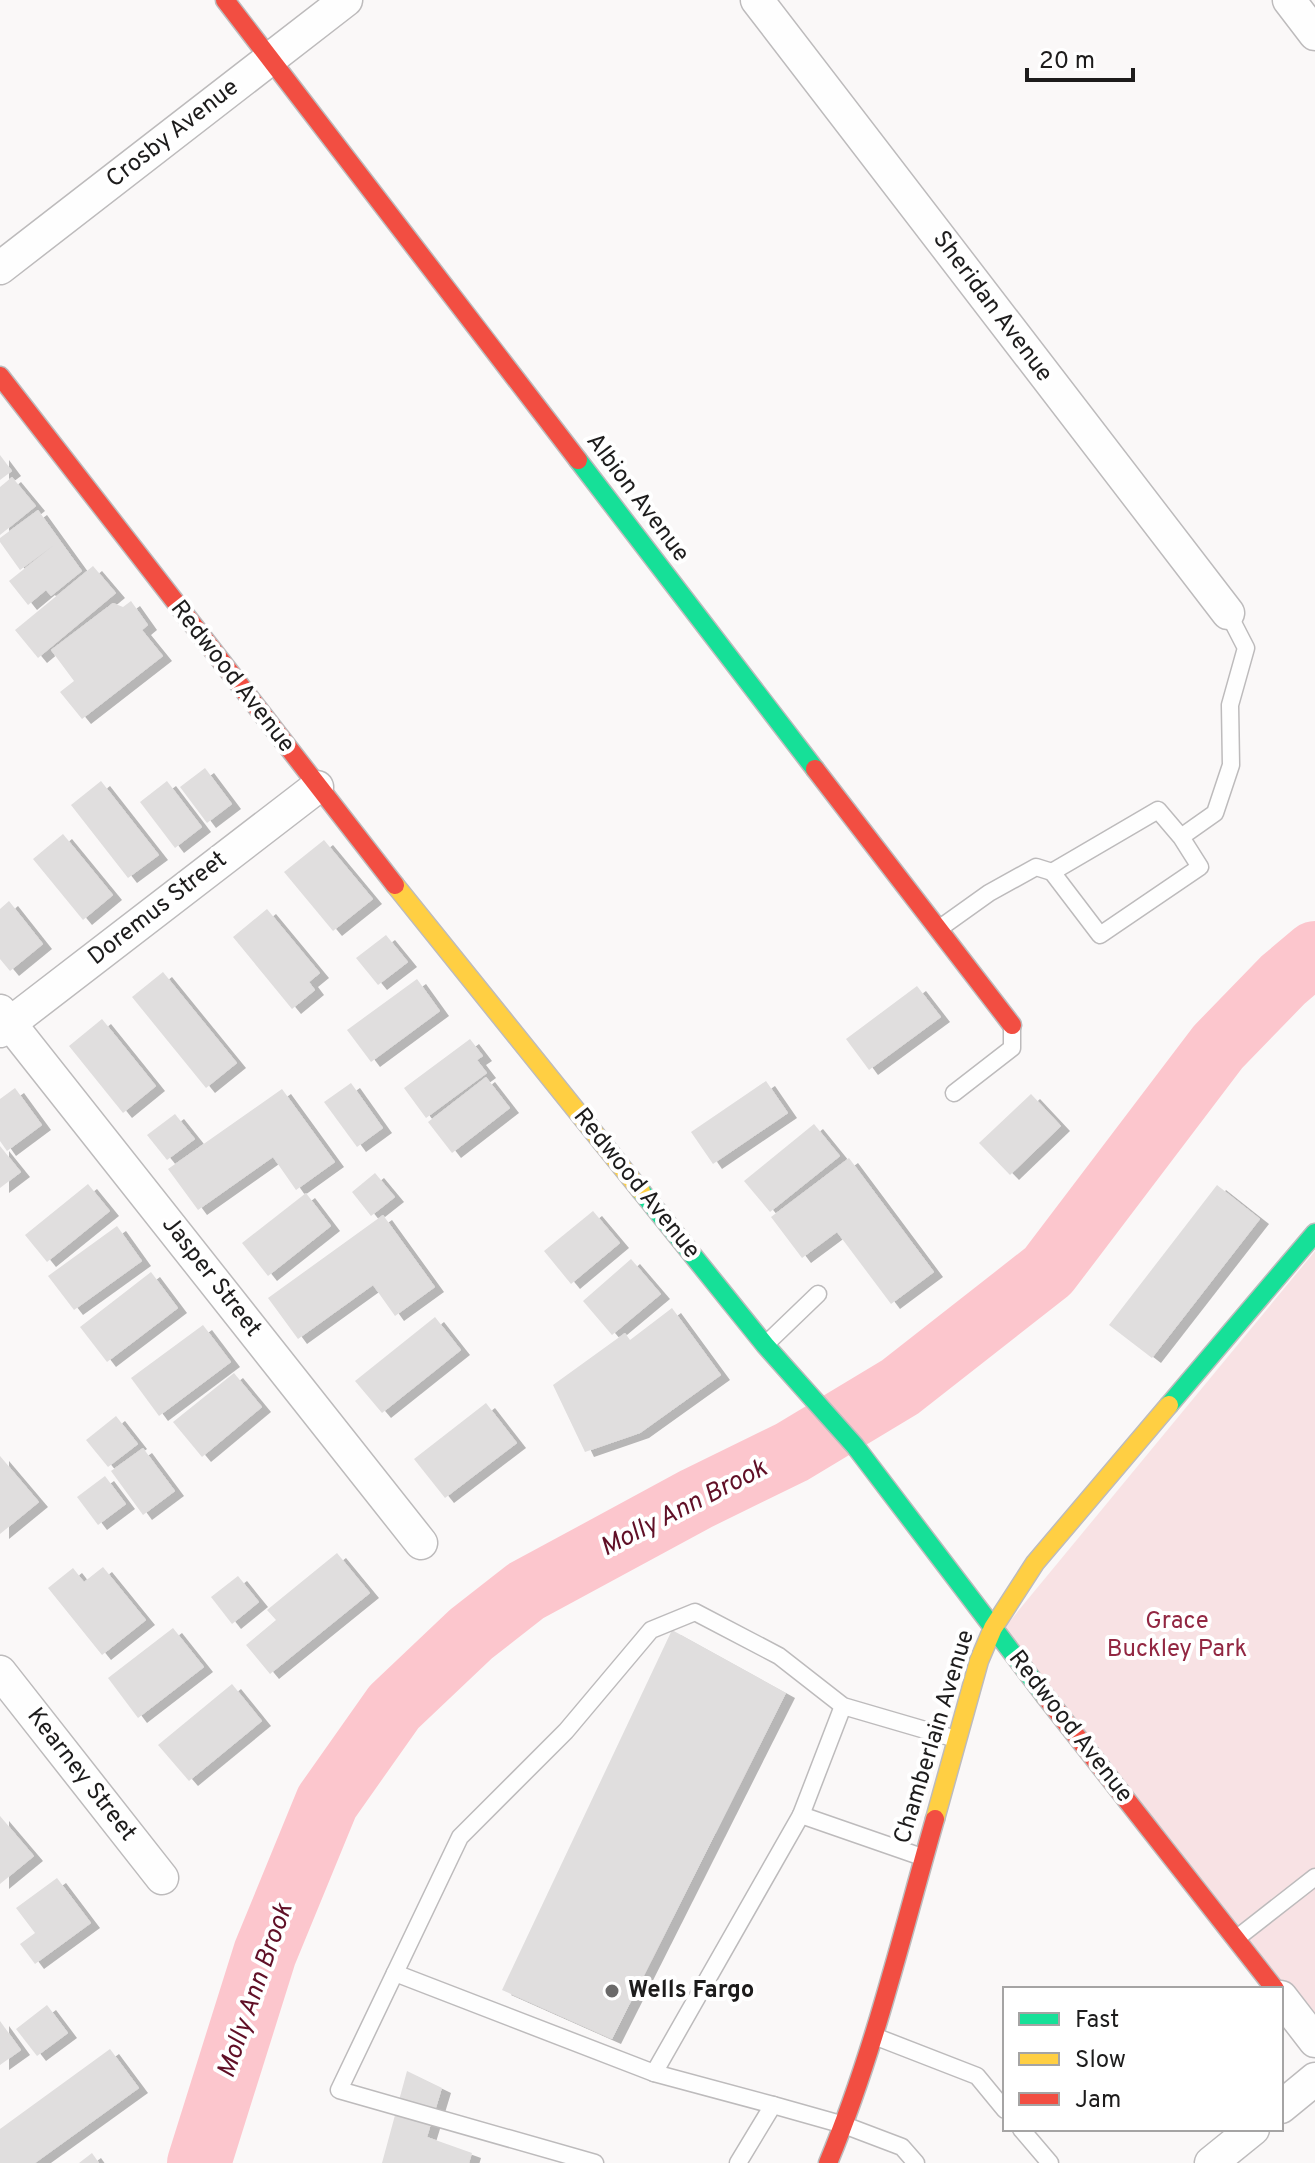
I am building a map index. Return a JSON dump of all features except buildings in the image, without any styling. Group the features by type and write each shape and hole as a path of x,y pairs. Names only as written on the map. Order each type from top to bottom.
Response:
{"street":[{"name":"Albion Avenue","path":"225,0 1012,1025"},
{"name":"Crosby Avenue","path":"0,268 346,0"},
{"name":"Sheridan Avenue","path":"757,0 1228,613"},
{"path":"1289,0 1315,34"},
{"name":"Redwood Avenue","path":"0,376 317,787 765,1345 806,1386 867,1459 993,1628 1273,1987"},
{"name":"Doremus Street","path":"3,1022 317,787"},
{"name":"Jasper Street","path":"3,1022 421,1543"},
{"name":"Chamberlain Avenue","path":"828,2163 844,2125 872,2035 979,1661 993,1628 1035,1563 1315,1233"},
{"name":"Kearney Street","path":"0,1672 162,1878"},
{"path":"1283,2000 1315,2041"},
{"path":"1283,2105 1315,2079"},
{"path":"1211,2163 1251,2131"}],"lane":[{"path":"1181,837 1215,813 1231,765 1230,705 1246,648 1228,613"},
{"path":"939,930 989,893 1036,867 1052,872 1100,935 1200,867 1181,837 1158,810 1052,872"},
{"path":"954,1093 1012,1048 1012,1025"},
{"path":"765,1345 818,1294"},
{"path":"595,2163 542,2155 339,2090 460,1837 566,1731 651,1630 695,1612 779,1656 843,1706 957,1739"},
{"path":"654,2073 801,1815 843,1706"},
{"path":"801,1815 924,1858"},
{"path":"1235,1939 1315,1877"},
{"path":"395,1973 654,2073 844,2125 902,2147 916,2163"},
{"path":"872,2035 977,2076 1003,2108"},
{"path":"738,2163 773,2105"},
{"path":"1023,2131 1050,2163"}],"green space":[{"name":"Grace Buckley Park","path":"1315,1251 1315,2030 1283,1987 1000,1633"}],"waterway":[{"name":"Molly Ann Brook","path":"199,2163 265,1953 327,1802 394,1707 471,1634 526,1591 696,1499 792,1452 900,1387 1048,1271 1218,1047 1283,980 1315,953"}],"traffic: fast":[{"path":"578,460 815,769"},
{"path":"641,1191 765,1345 855,1446 1045,1696"},
{"path":"1169,1405 1315,1233"}],"traffic: slow":[{"path":"395,885 641,1191"},
{"path":"935,1819 979,1661 993,1628 1035,1563 1169,1405"}],"traffic: jam":[{"path":"225,0 578,460"},
{"path":"0,376 395,885"},
{"path":"815,769 1012,1025"},
{"path":"1045,1696 1273,1987"},
{"path":"828,2163 873,2036 935,1819"}],"place":[{"name":"Wells Fargo","path":"612,1991"}]}
